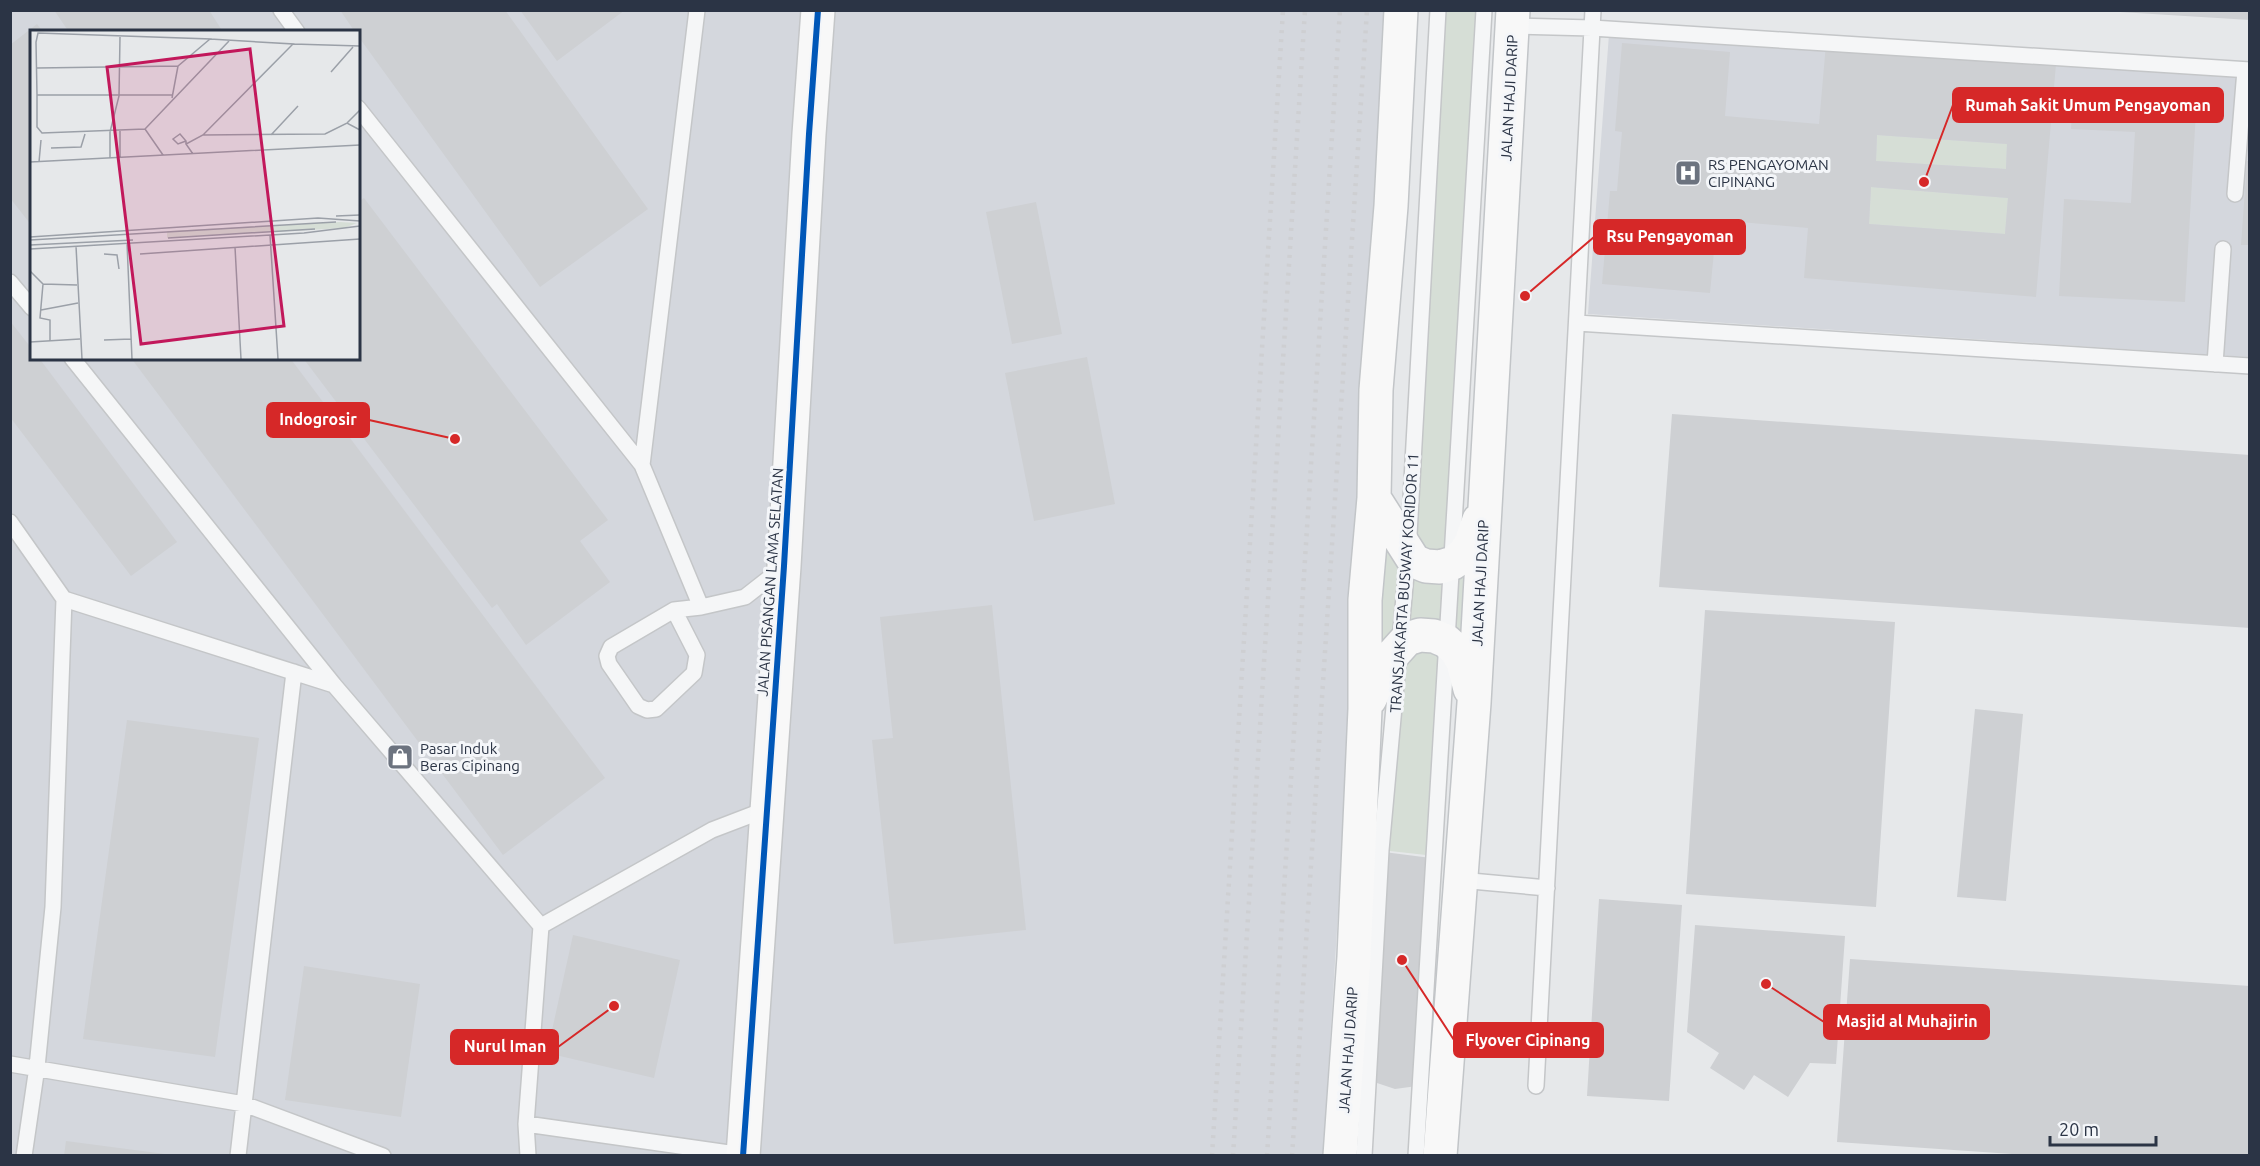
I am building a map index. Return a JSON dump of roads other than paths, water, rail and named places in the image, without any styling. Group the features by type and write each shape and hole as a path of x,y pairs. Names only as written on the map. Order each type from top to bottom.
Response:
{"main road":[{"name":"JALAN PISANGAN LAMA SELATAN","path":"743,1155 784,566 818,10"},
{"name":"JALAN HAJI DARIP","path":"1340,1155 1354,957 1365,709 1365,600 1374,498 1376,390 1391,206 1401,10"},
{"name":"JALAN HAJI DARIP","path":"1440,1155 1474,703 1485,501 1503,16"},
{"path":"1374,498 1414,561 1426,566 1440,567 1453,563 1464,554 1471,543 1485,501"},
{"path":"1365,709 1389,660 1407,639 1420,635 1434,636 1446,641 1456,650 1463,662 1474,703"}],"lane":[{"path":"281,10 296,30"},
{"path":"642,465 697,10"},
{"name":"TRANSJAKARTA BUSWAY KORIDOR 11","path":"1364,1155 1381,850 1408,553 1437,10"},
{"path":"1536,1086 1593,10"},
{"path":"1416,1155 1446,641 1453,563 1458,436 1503,16 1592,28 2247,70 2235,194"},
{"path":"360,111 642,465 700,607"},
{"path":"2215,364 2223,249"},
{"path":"10,282 30,306"},
{"path":"1577,323 2250,366"},
{"path":"74,360 334,685 541,926 526,1124 528,1155"},
{"path":"10,522 64,599 53,907 37,1067 24,1155"},
{"path":"674,610 697,655 694,673 656,709 647,710 639,706 609,664 607,656 611,647 674,610 745,597 784,566"},
{"path":"64,599 334,685"},
{"path":"238,1155 294,672"},
{"path":"541,926 712,830 767,809"},
{"path":"1460,880 1547,888"},
{"path":"10,1064 244,1104 383,1155"},
{"path":"526,1124 743,1155"}],"railway":[{"path":"1212,1156 1283,10"},
{"path":"1233,1156 1305,10"},
{"path":"1267,1156 1340,10"},
{"path":"1292,1156 1367,10"}],"place":[{"name":"RS PENGAYOMAN CIPINANG","path":"1688,173"},
{"name":"Rumah Sakit Umum Pengayoman","path":"1924,182"},
{"name":"Rsu Pengayoman","path":"1525,296"},
{"name":"Indogrosir","path":"455,439"},
{"name":"Pasar Induk Beras Cipinang","path":"400,757"},
{"name":"Flyover Cipinang","path":"1402,960"},
{"name":"Masjid al Muhajirin","path":"1766,984"},
{"name":"Nurul Iman","path":"614,1006"}]}
